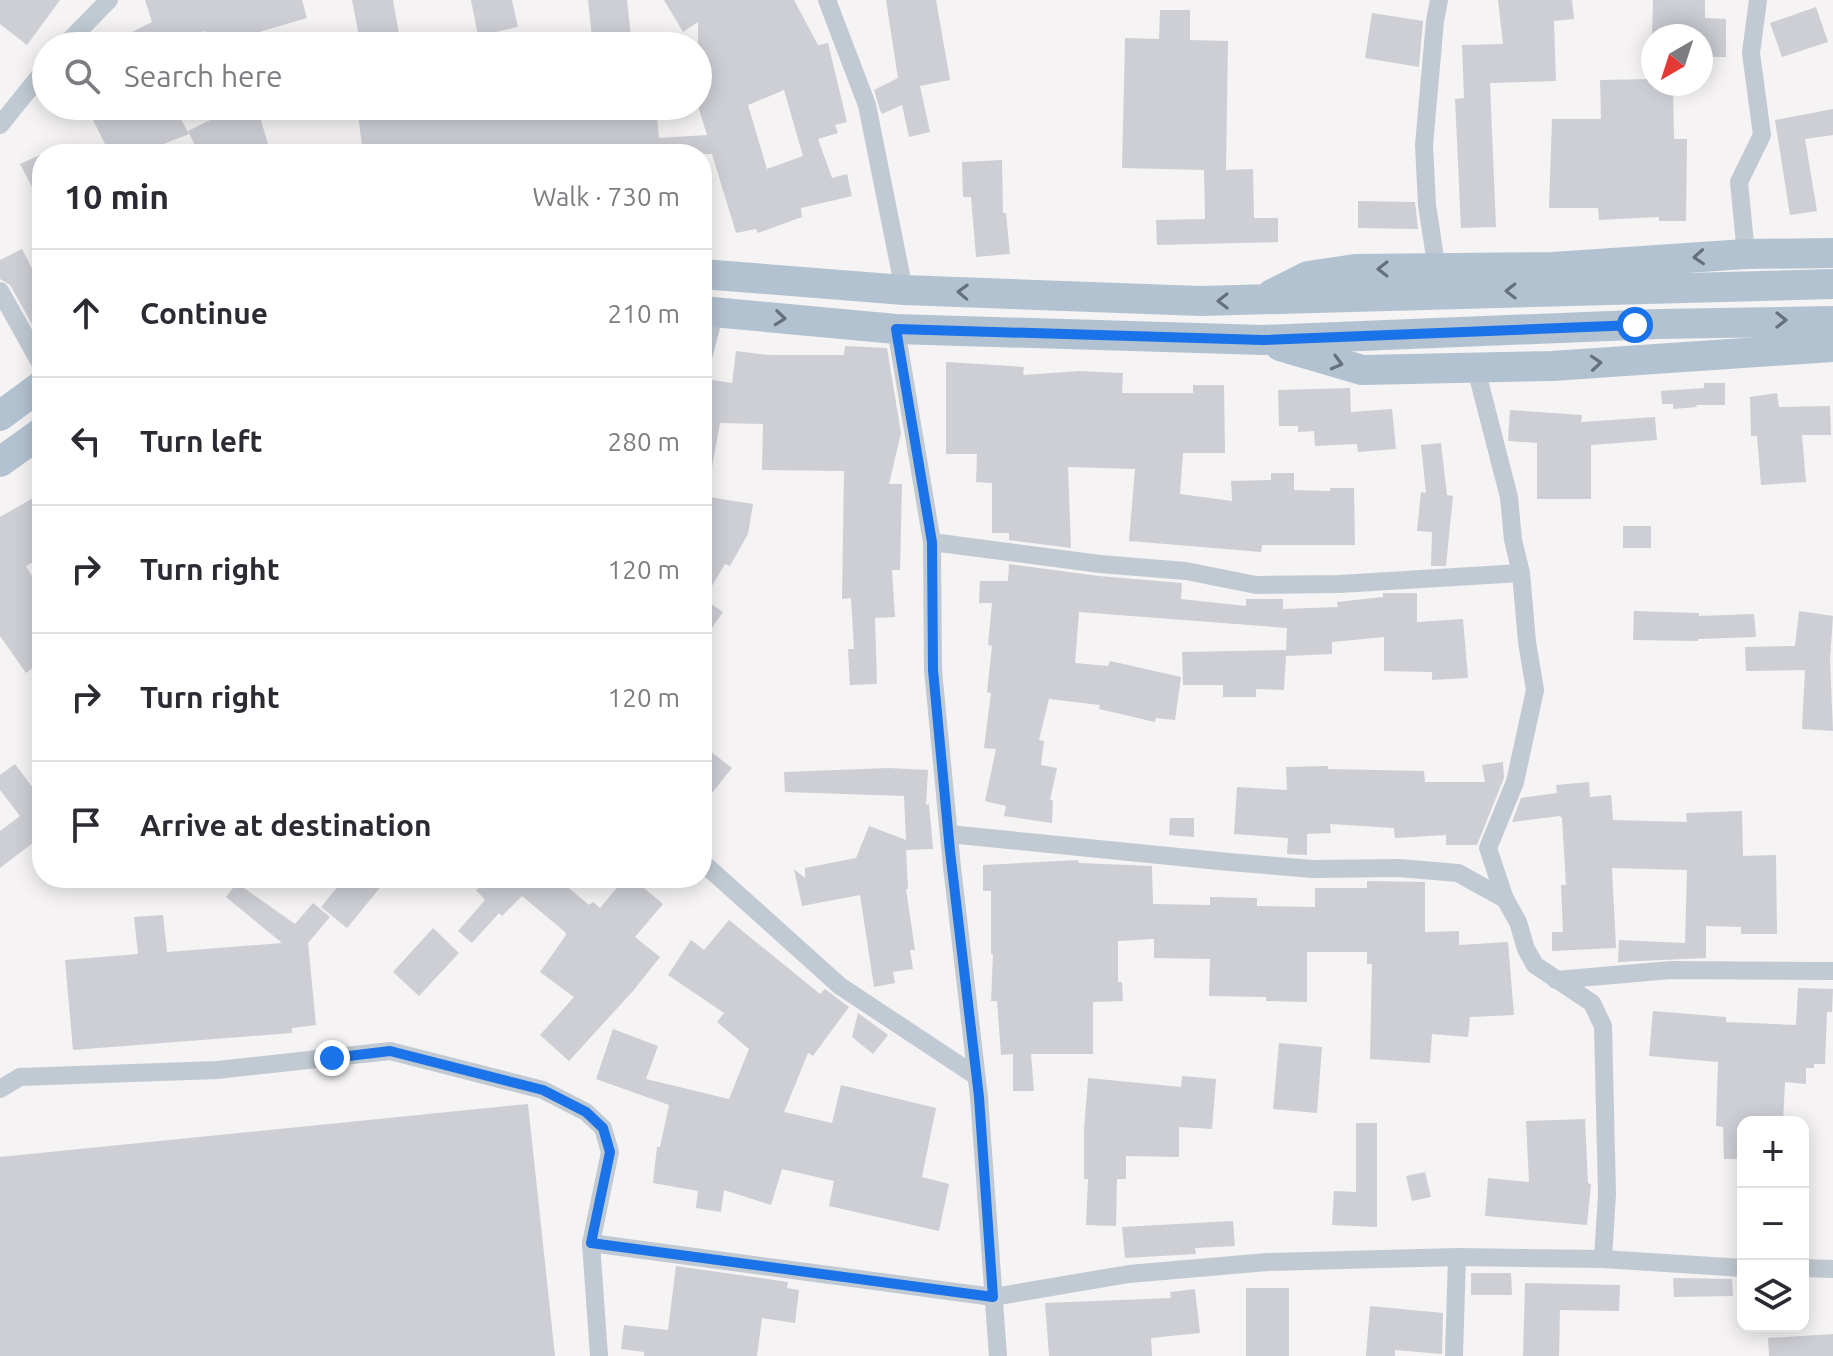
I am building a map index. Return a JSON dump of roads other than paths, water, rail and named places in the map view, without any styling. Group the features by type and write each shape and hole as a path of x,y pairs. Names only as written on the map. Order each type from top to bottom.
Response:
{"main road":[{"path":"1261,300 1308,276 1355,269 1553,267 1746,254 1833,253"},
{"path":"712,275 904,290 1187,301 1833,284"},
{"path":"712,312 896,329 1263,340 1770,320 1833,321"},
{"path":"1263,340 1362,370 1476,369 1833,347"},
{"path":"0,416 32,392"},
{"path":"0,462 32,439"}],"street":[{"path":"78,32 109,0"},
{"path":"827,0 867,105 904,290"},
{"path":"1437,270 1427,205 1424,145 1439,0"},
{"path":"1746,254 1739,182 1762,135 1751,53 1758,0"},
{"path":"0,125 32,85"},
{"path":"0,291 32,348"},
{"path":"896,329 932,542 933,670 976,1076 998,1356"},
{"path":"1476,369 1504,470 1513,540 1521,573 1535,690 1515,782 1488,848 1505,899 1535,965 1592,1003 1603,1026 1607,1194 1603,1259"},
{"path":"932,542 1100,564 1186,571 1256,585 1339,584 1521,573"},
{"path":"949,834 1313,869 1399,868 1458,873 1505,899"},
{"path":"712,871 840,986 976,1076"},
{"path":"1556,980 1671,970 1833,971"},
{"path":"0,1089 20,1077 217,1070 390,1051 543,1090 586,1112 603,1128 610,1152 591,1243 599,1356"},
{"path":"591,1243 993,1297 1129,1274 1267,1262 1457,1257 1603,1259 1737,1268"},
{"path":"1454,1356 1457,1257"},
{"path":"1809,1268 1833,1269"}]}
